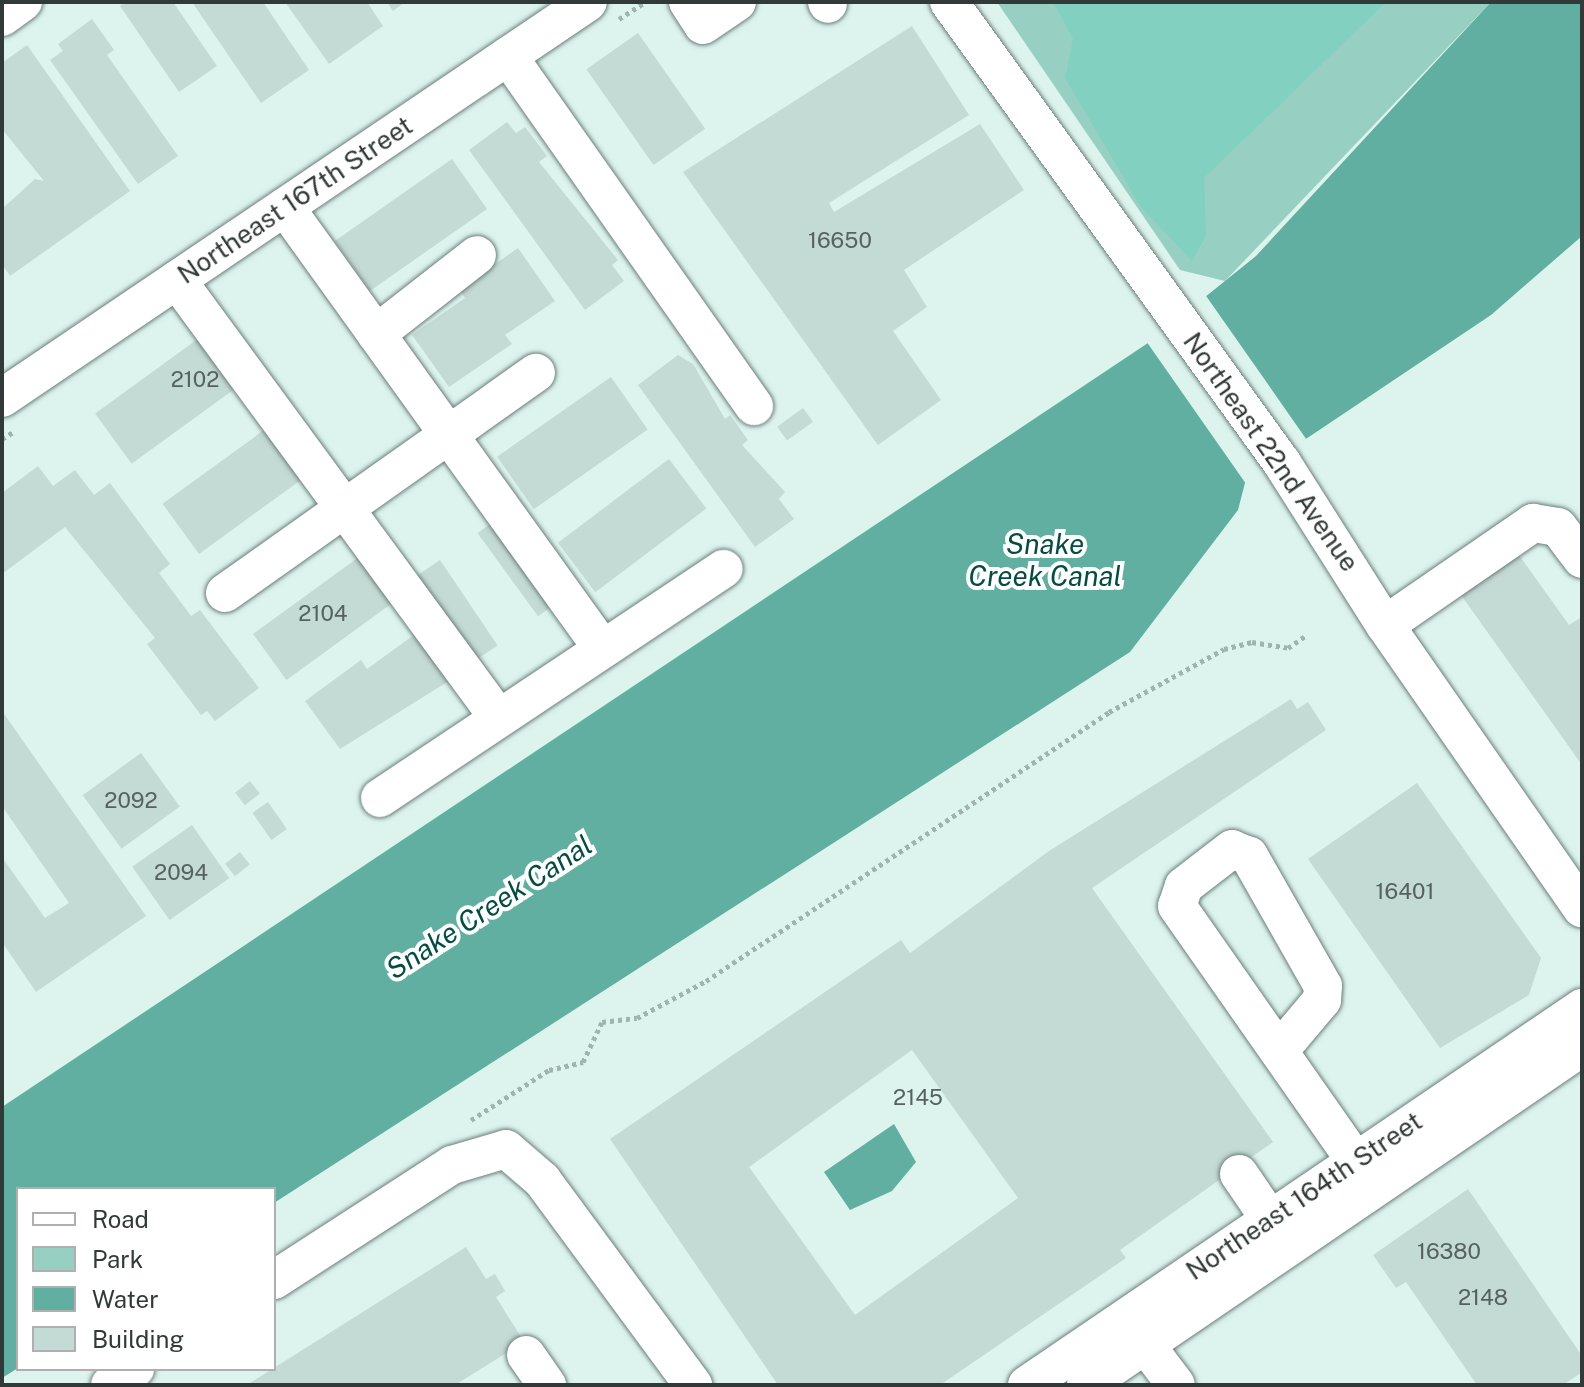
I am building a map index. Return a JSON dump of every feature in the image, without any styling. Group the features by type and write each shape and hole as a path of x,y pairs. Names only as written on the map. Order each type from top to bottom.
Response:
{"street":[{"path":"2,17 23,2"},
{"name":"Northeast 167th Street","path":"2,398 588,2"},
{"path":"688,2 703,25 737,2"},
{"name":"Northeast 22nd Avenue","path":"949,2 1282,463 1385,625 1582,908"},
{"path":"962,2 993,63"},
{"path":"508,56 754,406"},
{"path":"285,207 602,648"},
{"path":"376,334 477,255"},
{"path":"177,280 341,510 497,716"},
{"path":"225,593 536,373"},
{"path":"1385,625 1533,523 1558,527 1582,559"},
{"path":"380,798 497,716 724,569"},
{"path":"1279,1051 1322,1000 1323,986 1249,856 1232,849 1184,886 1177,906 1356,1162"},
{"name":"Northeast 164th Street","path":"1027,1385 1582,1008"},
{"name":"Northeast 164th Street","path":"1086,1385 1582,1047"},
{"path":"276,1279 452,1165 506,1149 542,1180 693,1385"},
{"path":"1239,1174 1269,1218"},
{"path":"1145,1344 1176,1385"},
{"path":"110,1385 132,1371"}],"path":[{"path":"462,1126 537,1076 583,1062 602,1022 637,1018 706,981 1109,712 1224,649 1252,642 1288,648 1305,636"}],"green space":[{"path":"997,2 1491,2 1225,281 1180,270"}],"shaded area":[{"path":"1053,2 1386,2 1204,178 1206,236 1192,261 1141,207 1065,78 1073,39"}],"water":[{"name":"Snake Creek Canal","path":"1491,2 1582,2 1582,236 1491,315 1246,479 1238,510 1130,652 276,1202 276,1187 16,1187 16,1369 2,1378 2,1107 1148,343 1256,256"},
{"path":"894,1124 916,1162 892,1191 850,1210 824,1172"}],"pier":[{"path":"1204,293 1307,440 1245,483 1143,336"}],"building":[{"path":"125,2 173,2 217,66 179,92 120,6"},
{"path":"192,2 263,2 309,70 261,103"},
{"path":"285,2 367,2 383,26 329,64"},
{"path":"387,2 405,2 393,11"},
{"path":"92,19 114,50 107,55 178,156 138,184 50,60 63,51 58,44"},
{"path":"912,26 969,115 829,203 834,212 980,124 1024,190 904,270 927,307 893,331 941,400 878,445 683,172"},
{"path":"638,33 705,129 654,165 586,69"},
{"path":"27,45 130,191 10,276 2,264 2,209 35,179 44,181 2,129 2,63"},
{"path":"507,122 516,133 525,127 547,156 539,162 618,260 612,265 624,281 585,310 469,150"},
{"path":"452,159 487,209 370,291 335,241"},
{"path":"518,248 555,301 505,335 512,344 449,387 412,335 465,298 459,289"},
{"path":"206,333 242,383 132,464 95,414"},
{"path":"678,355 693,364 725,419 730,415 748,440 742,445 785,492 779,499 794,519 755,547 638,385"},
{"path":"611,377 648,429 534,509 497,457"},
{"path":"803,408 813,422 787,441 777,427"},
{"path":"271,425 307,475 199,554 163,504"},
{"path":"669,459 706,509 595,592 558,543"},
{"path":"38,466 53,486 75,470 94,495 110,483 170,564 159,573 191,616 200,610 259,688 215,721 207,711 201,715 147,644 155,638 65,527 2,574 2,493"},
{"path":"501,516 562,599 538,616 478,533"},
{"path":"363,554 397,600 286,680 253,634"},
{"path":"1519,555 1569,625 1582,617 1582,765 1461,595"},
{"path":"440,560 498,645 474,661 417,576"},
{"path":"418,632 452,679 340,749 305,701 361,660 367,669"},
{"path":"1291,699 1297,709 1308,702 1326,730 1092,888 1273,1142 1120,1250 1126,1258 940,1385 778,1385 610,1139 901,940 910,953 1049,851","holes":["912,1050 1018,1198 855,1315 749,1167"]},
{"path":"2,711 146,916 36,992 2,942 2,857 45,918 69,903 2,806"},
{"path":"141,753 180,806 122,849 83,795"},
{"path":"250,781 260,794 245,805 235,793"},
{"path":"1417,783 1541,958 1529,995 1440,1048 1308,859"},
{"path":"268,802 287,829 271,840 252,813"},
{"path":"192,825 229,878 169,920 132,867"},
{"path":"240,852 250,865 235,876 225,864"},
{"path":"1468,1189 1582,1356 1582,1372 1563,1385 1477,1385 1406,1282 1396,1288 1373,1255"},
{"path":"466,1247 486,1279 495,1274 505,1291 496,1297 524,1342 455,1385 247,1385 269,1371 276,1371 276,1367"}]}
